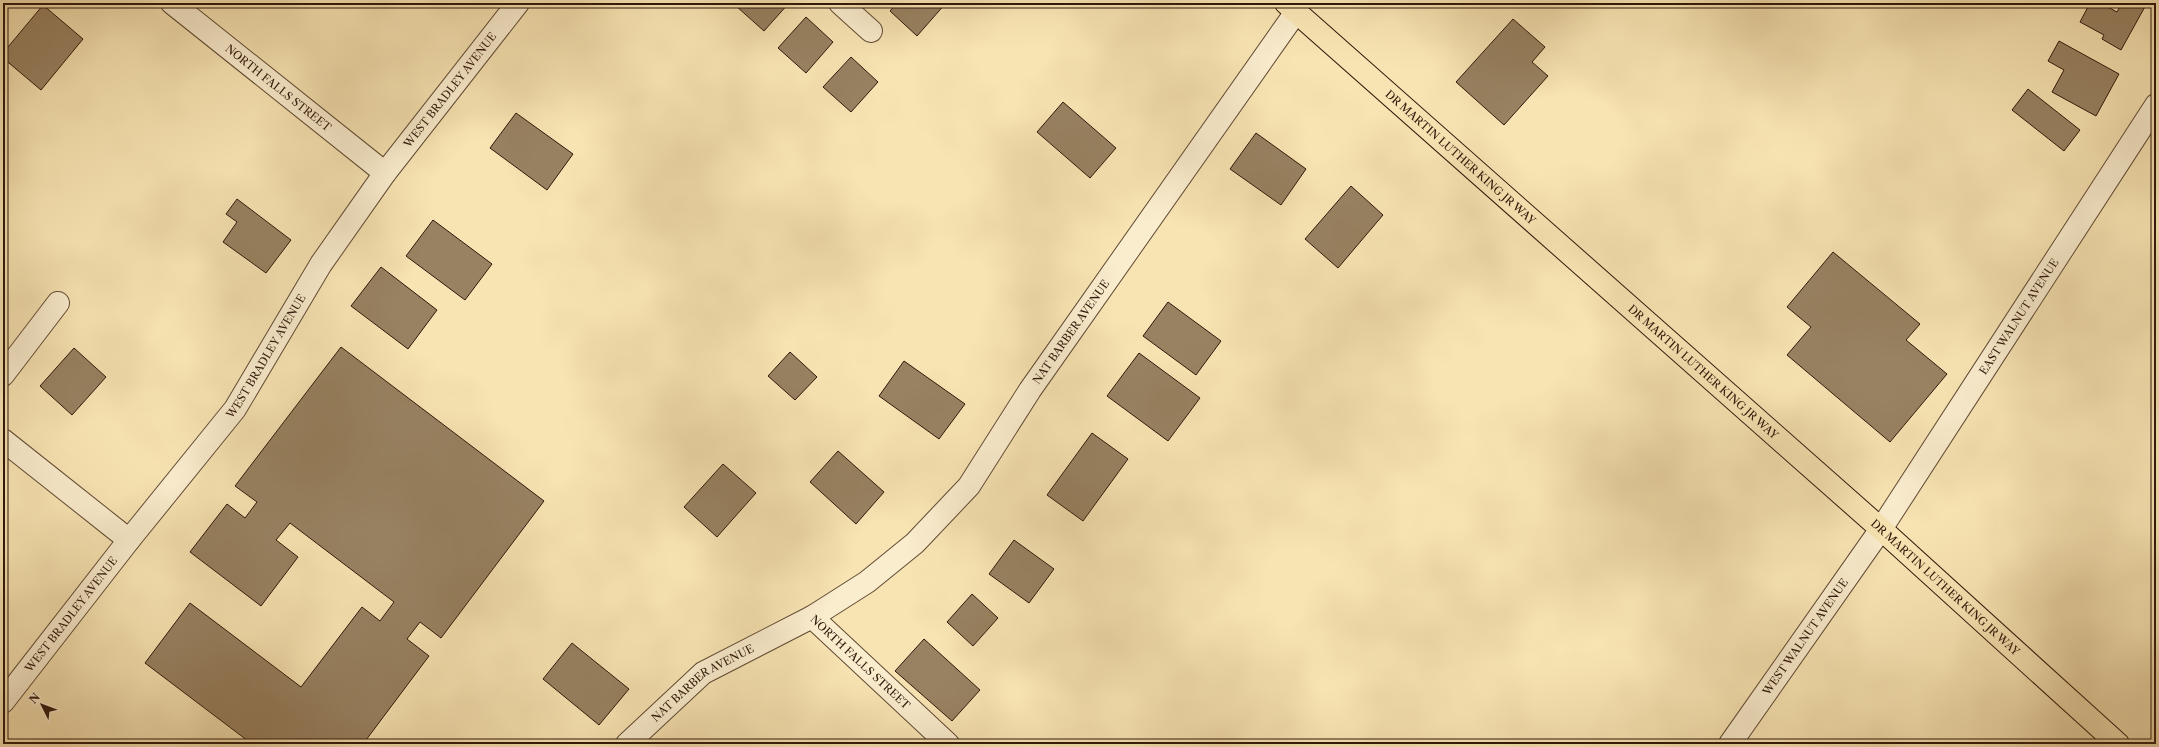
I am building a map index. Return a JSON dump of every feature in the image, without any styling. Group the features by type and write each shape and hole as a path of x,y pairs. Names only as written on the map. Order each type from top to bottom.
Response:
{"main road":[{"name":"DR MARTIN LUTHER KING JR WAY","path":"1291,8 1881,529 2118,744"}],"street":[{"name":"NORTH FALLS STREET","path":"172,3 385,173"},
{"name":"WEST BRADLEY AVENUE","path":"3,702 129,540 235,409 322,264 385,173 518,3"},
{"path":"840,3 871,31"},
{"name":"NAT BARBER AVENUE","path":"812,617 867,582 915,543 969,486 1030,390 1291,8"},
{"name":"EAST WALNUT AVENUE","path":"1881,529 2156,104"},
{"path":"3,375 58,303"},
{"path":"3,440 129,540"},
{"name":"WEST WALNUT AVENUE","path":"1730,744 1881,529"},
{"name":"NORTH FALLS STREET","path":"764,642 812,617 948,744"},
{"name":"NAT BARBER AVENUE","path":"627,744 703,673 764,642"}],"building":[{"path":"739,3 789,3 764,31 736,6"},
{"path":"897,3 946,3 917,36 890,11"},
{"path":"2090,3 2100,3 2117,12 2122,3 2147,3 2121,50 2102,39 2104,35 2080,22"},
{"path":"43,5 83,39 41,90 3,58 3,53"},
{"path":"806,17 833,42 806,73 778,48"},
{"path":"1513,19 1545,47 1532,62 1548,76 1504,125 1456,82"},
{"path":"2059,41 2119,74 2096,116 2052,92 2064,70 2048,61"},
{"path":"851,57 878,82 851,112 823,87"},
{"path":"2028,89 2080,130 2064,151 2012,110"},
{"path":"1063,102 1116,148 1090,178 1037,132"},
{"path":"516,113 573,154 547,190 490,148"},
{"path":"1256,133 1306,169 1281,205 1230,169"},
{"path":"1351,186 1383,215 1338,268 1305,239"},
{"path":"237,199 291,240 266,273 223,242 237,222 226,214"},
{"path":"433,220 492,264 465,300 406,256"},
{"path":"1833,252 1920,324 1906,340 1947,374 1890,442 1787,355 1811,327 1787,307"},
{"path":"381,267 437,310 408,349 351,306"},
{"path":"1168,302 1221,341 1196,375 1143,336"},
{"path":"341,347 544,501 441,638 420,622 407,639 429,656 363,744 252,744 145,663 190,603 301,687 362,607 380,621 394,602 290,523 276,540 298,557 261,606 190,552 227,504 245,518 257,502 235,486"},
{"path":"74,348 106,377 72,415 40,386"},
{"path":"790,352 817,377 795,400 768,376"},
{"path":"1139,353 1200,398 1168,441 1107,396"},
{"path":"904,361 965,404 939,439 879,396"},
{"path":"1092,433 1128,459 1083,521 1047,495"},
{"path":"838,451 884,492 856,524 810,482"},
{"path":"723,464 756,493 717,537 684,507"},
{"path":"1014,540 1054,569 1029,603 989,574"},
{"path":"972,594 998,618 973,646 947,622"},
{"path":"924,639 980,690 952,721 895,671"},
{"path":"572,643 629,689 599,725 543,679"}]}
